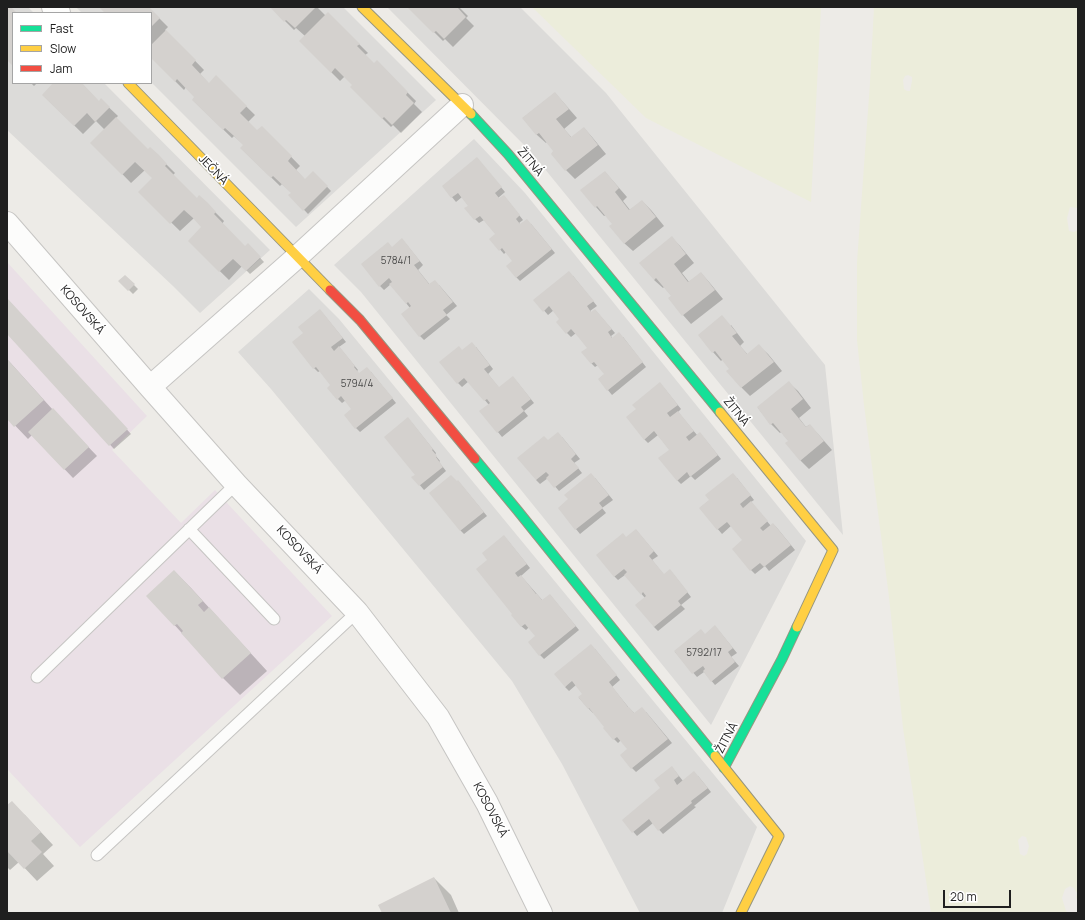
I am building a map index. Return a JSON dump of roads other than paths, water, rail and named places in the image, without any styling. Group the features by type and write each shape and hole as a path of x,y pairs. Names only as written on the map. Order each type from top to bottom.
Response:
{"street":[{"path":"150,387 297,257 462,105 362,7"},
{"name":"JEČNÁ","path":"129,84 297,257"},
{"name":"ŽITNÁ","path":"462,105 508,154 833,550 782,659 724,768"},
{"name":"KOSOVSKÁ","path":"7,223 236,484 357,612 438,717 487,803 541,913"},
{"name":"ŽITNÁ","path":"297,257 360,320 518,511 779,836 741,913"}],"lane":[{"path":"37,677 236,484"},
{"path":"189,529 274,619"},
{"path":"97,855 357,612"}]}
